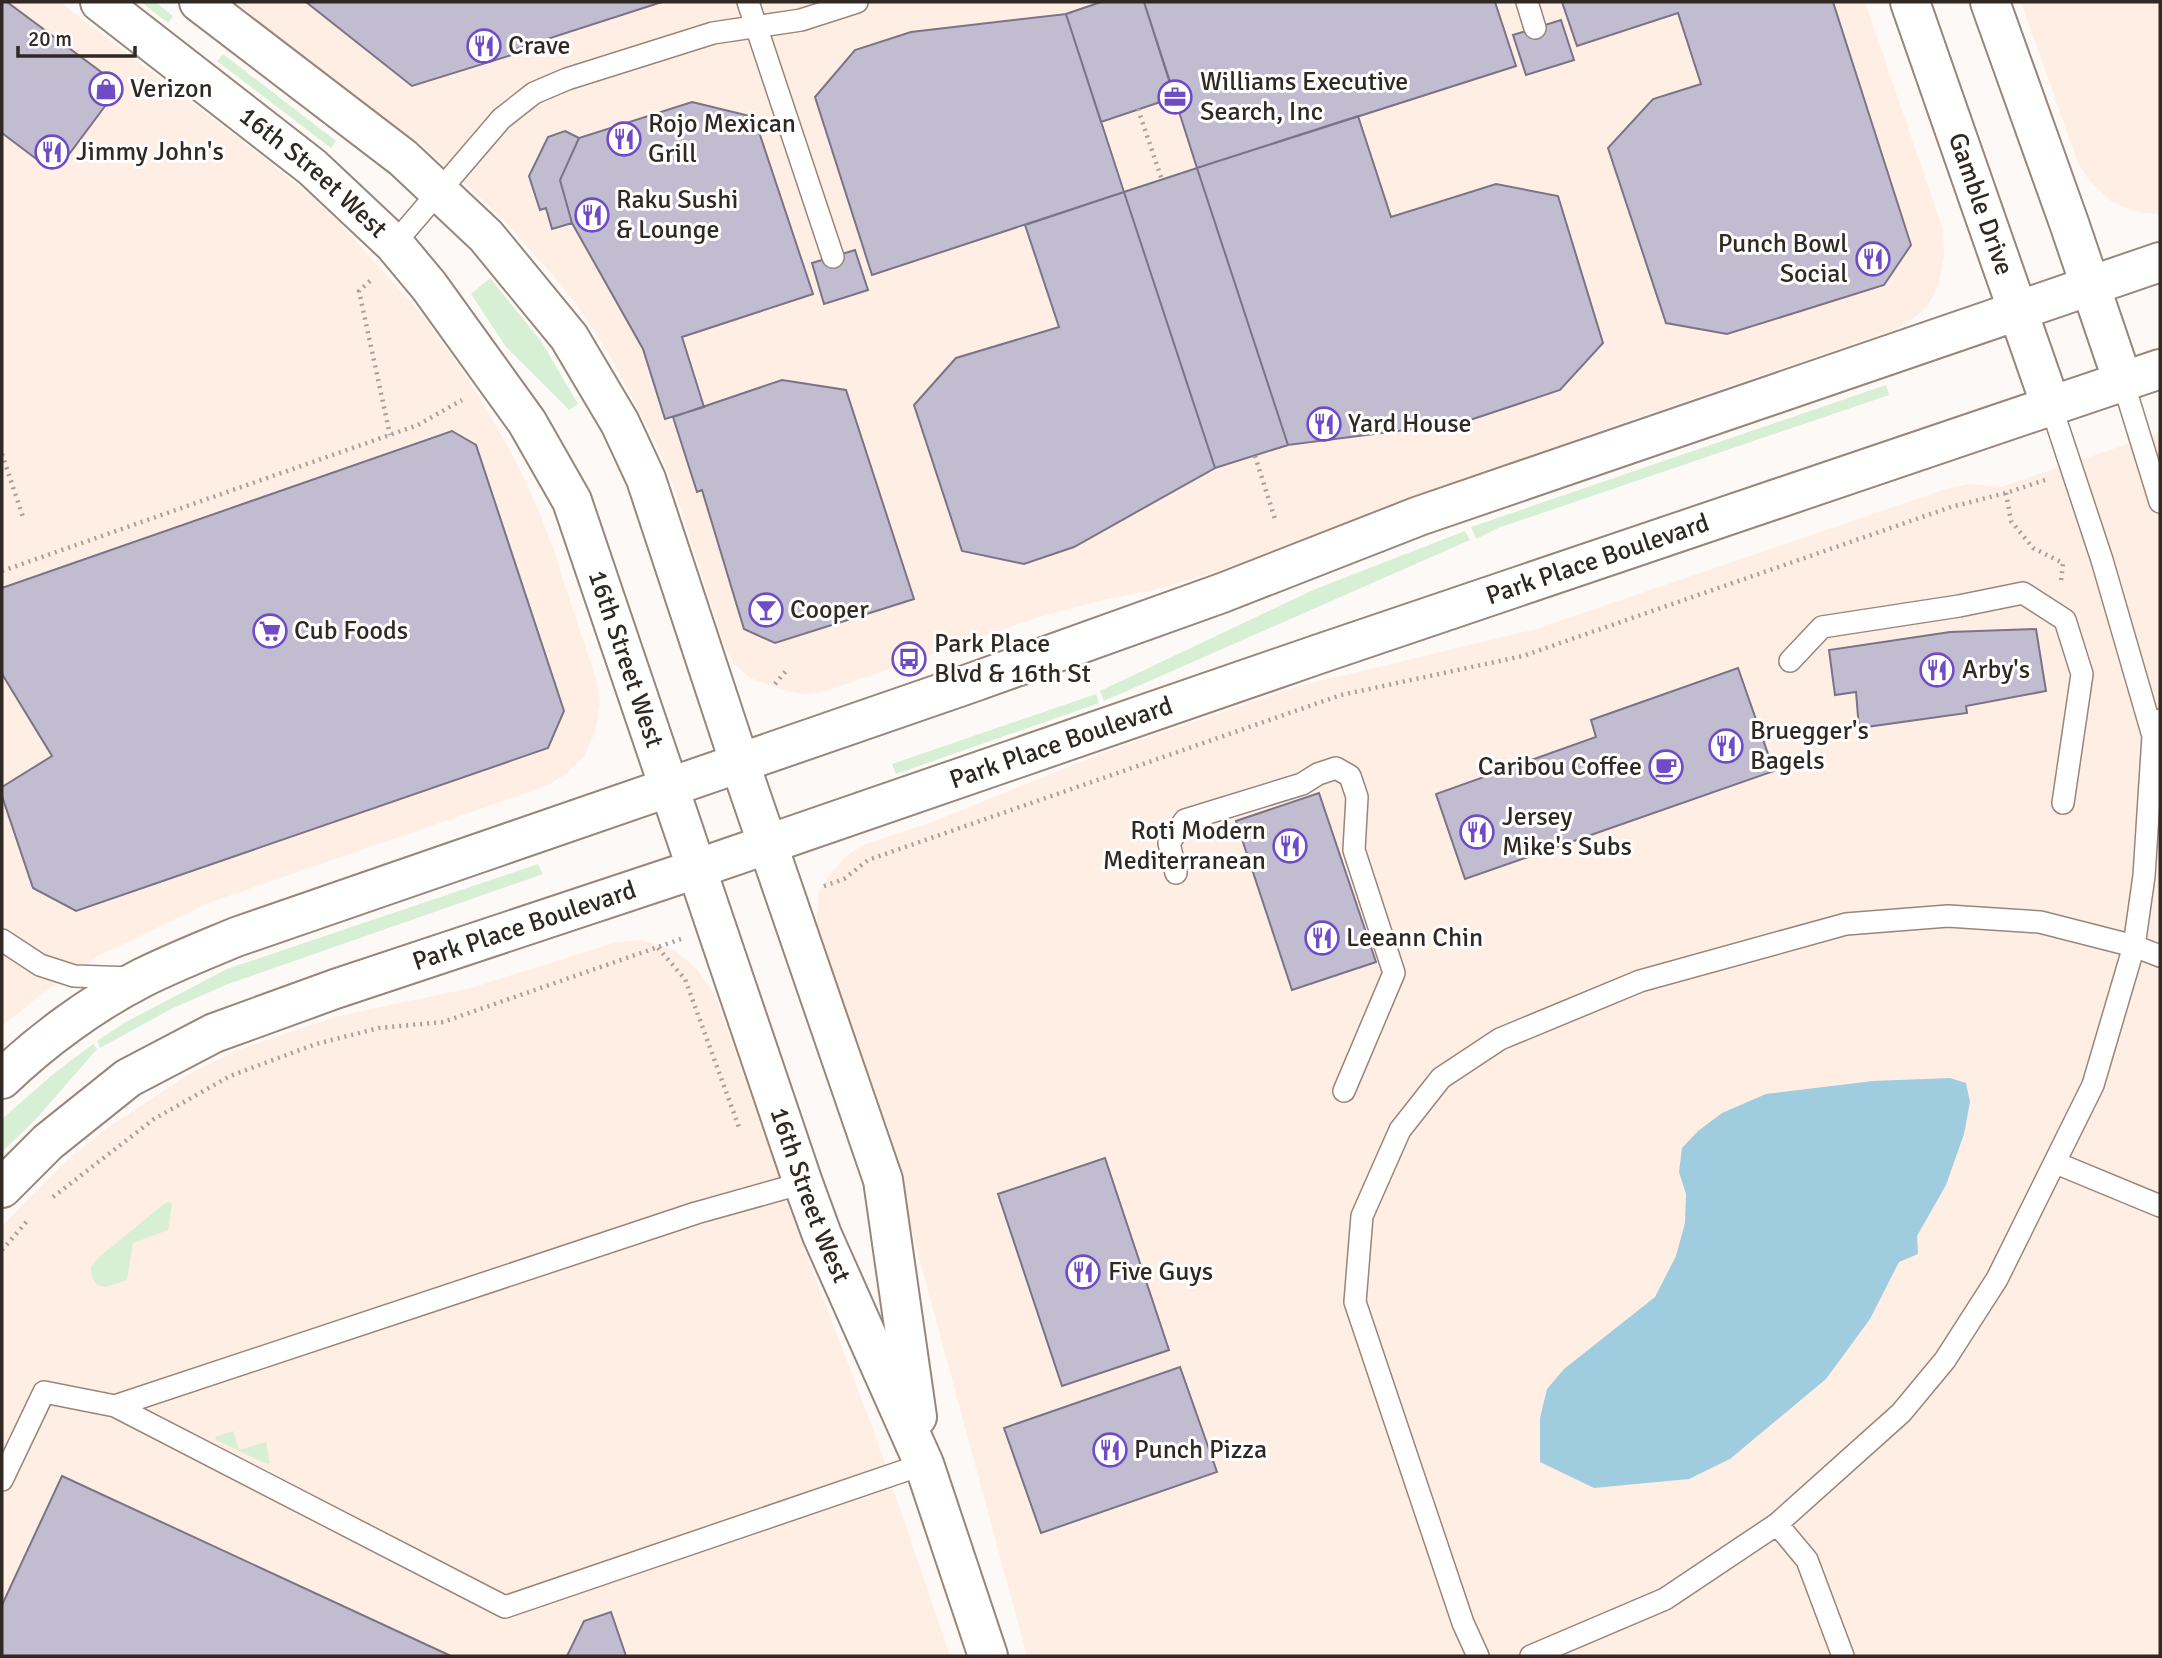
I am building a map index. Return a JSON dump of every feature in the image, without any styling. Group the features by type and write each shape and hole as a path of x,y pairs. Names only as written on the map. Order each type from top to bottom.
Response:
{"street":[{"name":"16th Street West","path":"100,2 312,167 394,244 429,286 527,422 572,501 803,1183 822,1235 924,1464 988,1656"},
{"name":"16th Street West","path":"199,2 403,158 486,236 569,337 620,423 646,479 767,844 883,1180 924,1464"},
{"name":"Gamble Drive","path":"1910,2 2051,406"},
{"path":"1990,2 2123,382"},
{"path":"2,1079 88,1011 141,978 236,937 740,764 1222,593 1419,516 2160,262"},
{"name":"Park Place Boulevard","path":"2,1188 48,1142 128,1078 214,1033 412,963 696,869 1319,654 2160,369"}],"lane":[{"path":"748,2 833,257"},
{"path":"394,244 501,119 534,93 567,79 713,33 801,20 857,2"},
{"path":"1527,2 1535,28"},
{"path":"2123,382 2160,502"},
{"path":"1531,1656 1665,1599 1777,1524 1901,1412 1944,1360 1997,1279 2093,1085 2134,946 2144,876 2157,728 2051,406"},
{"path":"1790,661 1822,627 1959,606 2023,593 2065,620 2082,674 2063,803"},
{"path":"1176,873 1169,843 1185,820 1302,784 1318,774 1336,768 1350,776 1357,797 1354,850 1394,973 1344,1091"},
{"path":"1478,1656 1462,1623 1356,1302 1362,1216 1400,1130 1441,1078 1500,1039 1640,981 1846,924 1948,916 2040,922 2134,946 2160,956"},
{"path":"2,940 40,965 74,976 141,978"},
{"path":"2056,1163 2160,1206"},
{"path":"115,1406 696,1213 803,1183"},
{"path":"2,1480 44,1392 115,1406 505,1607 924,1464"},
{"path":"1777,1524 1807,1560 1843,1656"}],"path":[{"path":"1138,109 1162,180"},
{"path":"370,281 359,291 390,435"},
{"path":"2,571 418,425 462,400"},
{"path":"2,454 23,517"},
{"path":"1255,456 1275,519"},
{"path":"844,879 869,860 1341,695 1523,656 1951,507 2006,493 2011,521 2033,548 2063,563 2059,616"},
{"path":"775,684 786,671"},
{"path":"51,1198 154,1119 230,1076 316,1044 379,1028 443,1022 658,948 685,979 743,1139"},
{"path":"2,1250 33,1215"}],"shaded area":[{"path":"2,2 60,2 314,199 342,226 421,314 485,407 513,456 538,509 597,682 600,702 595,732 584,757 549,785 211,902 100,955 43,993 2,1026"},
{"path":"229,2 1865,2 1943,230 1944,256 1932,299 1907,323 1890,331 1373,511 1265,555 1154,590 1102,600 1036,618 826,691 805,694 787,691 750,678 735,665 725,648 674,488 659,450 611,357 580,309 556,279 504,220 418,141 404,136"},
{"path":"2021,2 2160,2 2160,214 2125,208 2111,201 2089,180 2078,163"},
{"path":"2160,433 2160,1656 1027,1656 906,1209 816,931 819,892 844,858 863,845 935,821 1105,752 1295,687 1536,629 1949,488 1970,484 2001,487"},
{"path":"639,940 678,953 696,968 715,995 804,1248 873,1429 950,1656 2,1656 2,1226 66,1161 110,1126 188,1075 235,1051 334,1017 471,988 614,943"}],"green space":[{"path":"141,2 155,2 173,16 168,23"},
{"path":"223,54 336,141 331,148 217,61"},
{"path":"490,278 541,341 578,404 569,410 506,347 471,294"},
{"path":"1886,385 1889,395 1498,528 1476,539 1471,527"},
{"path":"1465,531 1470,540 1104,701 1100,691 1313,590"},
{"path":"1096,694 1099,703 896,774 892,764"},
{"path":"538,864 543,874 228,984 171,1009 100,1048 97,1041 124,1023 227,969"},
{"path":"93,1044 97,1049 37,1118 2,1152 2,1119 52,1075"},
{"path":"165,1203 172,1204 168,1230 133,1243 127,1280 106,1287 97,1285 92,1277 91,1267 98,1258"},
{"path":"233,1431 239,1450 266,1442 270,1463 267,1464 216,1440 215,1437"}],"water":[{"path":"1950,1078 1966,1083 1970,1102 1964,1134 1946,1185 1917,1236 1918,1254 1899,1262 1870,1319 1826,1379 1730,1459 1689,1479 1594,1488 1540,1462 1540,1418 1547,1389 1564,1369 1655,1297 1676,1256 1685,1223 1686,1194 1679,1172 1682,1148 1698,1131 1722,1113 1766,1094 1873,1081"}],"building":[{"path":"2,2 7,2 120,86 64,161 43,164 2,133"},
{"path":"306,2 662,2 516,49 518,53 412,86"},
{"path":"1101,2 1144,2 1175,97 1101,122 1066,14"},
{"path":"1144,2 1495,2 1516,66 1197,168"},
{"path":"1562,2 1833,2 1911,245 1884,285 1727,334 1666,323 1608,148 1653,99 1701,84 1678,13 1577,46"},
{"path":"1066,14 1124,192 872,275 815,97 855,50 911,32"},
{"path":"1561,20 1574,60 1526,75 1513,35"},
{"path":"692,102 754,117 813,294 682,337 704,407 665,419 643,349 572,223 560,180 579,138"},
{"path":"1358,116 1391,217 1496,184 1558,196 1603,343 1560,390 1461,423 1288,445 1197,168"},
{"path":"565,131 579,138 560,180 572,223 552,229 546,208 540,210 529,176 548,137"},
{"path":"1197,168 1288,445 1215,468 1124,192"},
{"path":"1124,192 1215,468 1074,547 1024,564 962,551 914,405 956,358 1059,327 1025,225"},
{"path":"855,250 868,290 824,304 812,263"},
{"path":"782,380 846,390 914,599 775,643 744,629 702,490 697,492 673,417"},
{"name":"Cub Foods","path":"452,431 476,445 564,711 548,748 76,911 33,888 2,796 2,787 52,756 2,674 2,588"},
{"name":"Arby's","path":"2036,629 2046,691 1966,706 1967,713 1859,728 1856,692 1835,695 1829,650 1950,632"},
{"path":"1738,668 1774,771 1465,879 1436,794 1596,737 1591,720"},
{"path":"1319,793 1376,962 1292,990 1236,821"},
{"name":"Five Guys","path":"1105,1158 1169,1350 1062,1386 998,1194"},
{"name":"Punch Pizza","path":"1180,1367 1217,1472 1041,1533 1004,1428"},
{"path":"62,1476 451,1656 2,1656 2,1605"},
{"path":"611,1612 626,1656 567,1656 584,1621"}],"place":[{"name":"Crave","path":"484,46"},
{"name":"Verizon","path":"106,89"},
{"name":"Williams Executive Search, Inc","path":"1175,97"},
{"name":"Rojo Mexican Grill","path":"624,139"},
{"name":"Jimmy John's","path":"52,152"},
{"name":"Raku Sushi & Lounge","path":"592,215"},
{"name":"Punch Bowl Social","path":"1873,259"},
{"name":"Yard House","path":"1324,424"},
{"name":"Cooper","path":"766,610"},
{"name":"Cub Foods","path":"270,631"},
{"name":"Park Place Blvd & 16th St","path":"909,659"},
{"name":"Arby's","path":"1937,670"},
{"name":"Bruegger's Bagels","path":"1726,746"},
{"name":"Caribou Coffee","path":"1666,767"},
{"name":"Jersey Mike's Subs","path":"1477,832"},
{"name":"Roti Modern Mediterranean","path":"1290,846"},
{"name":"Leeann Chin","path":"1322,938"},
{"name":"Five Guys","path":"1083,1272"},
{"name":"Punch Pizza","path":"1110,1450"}]}
